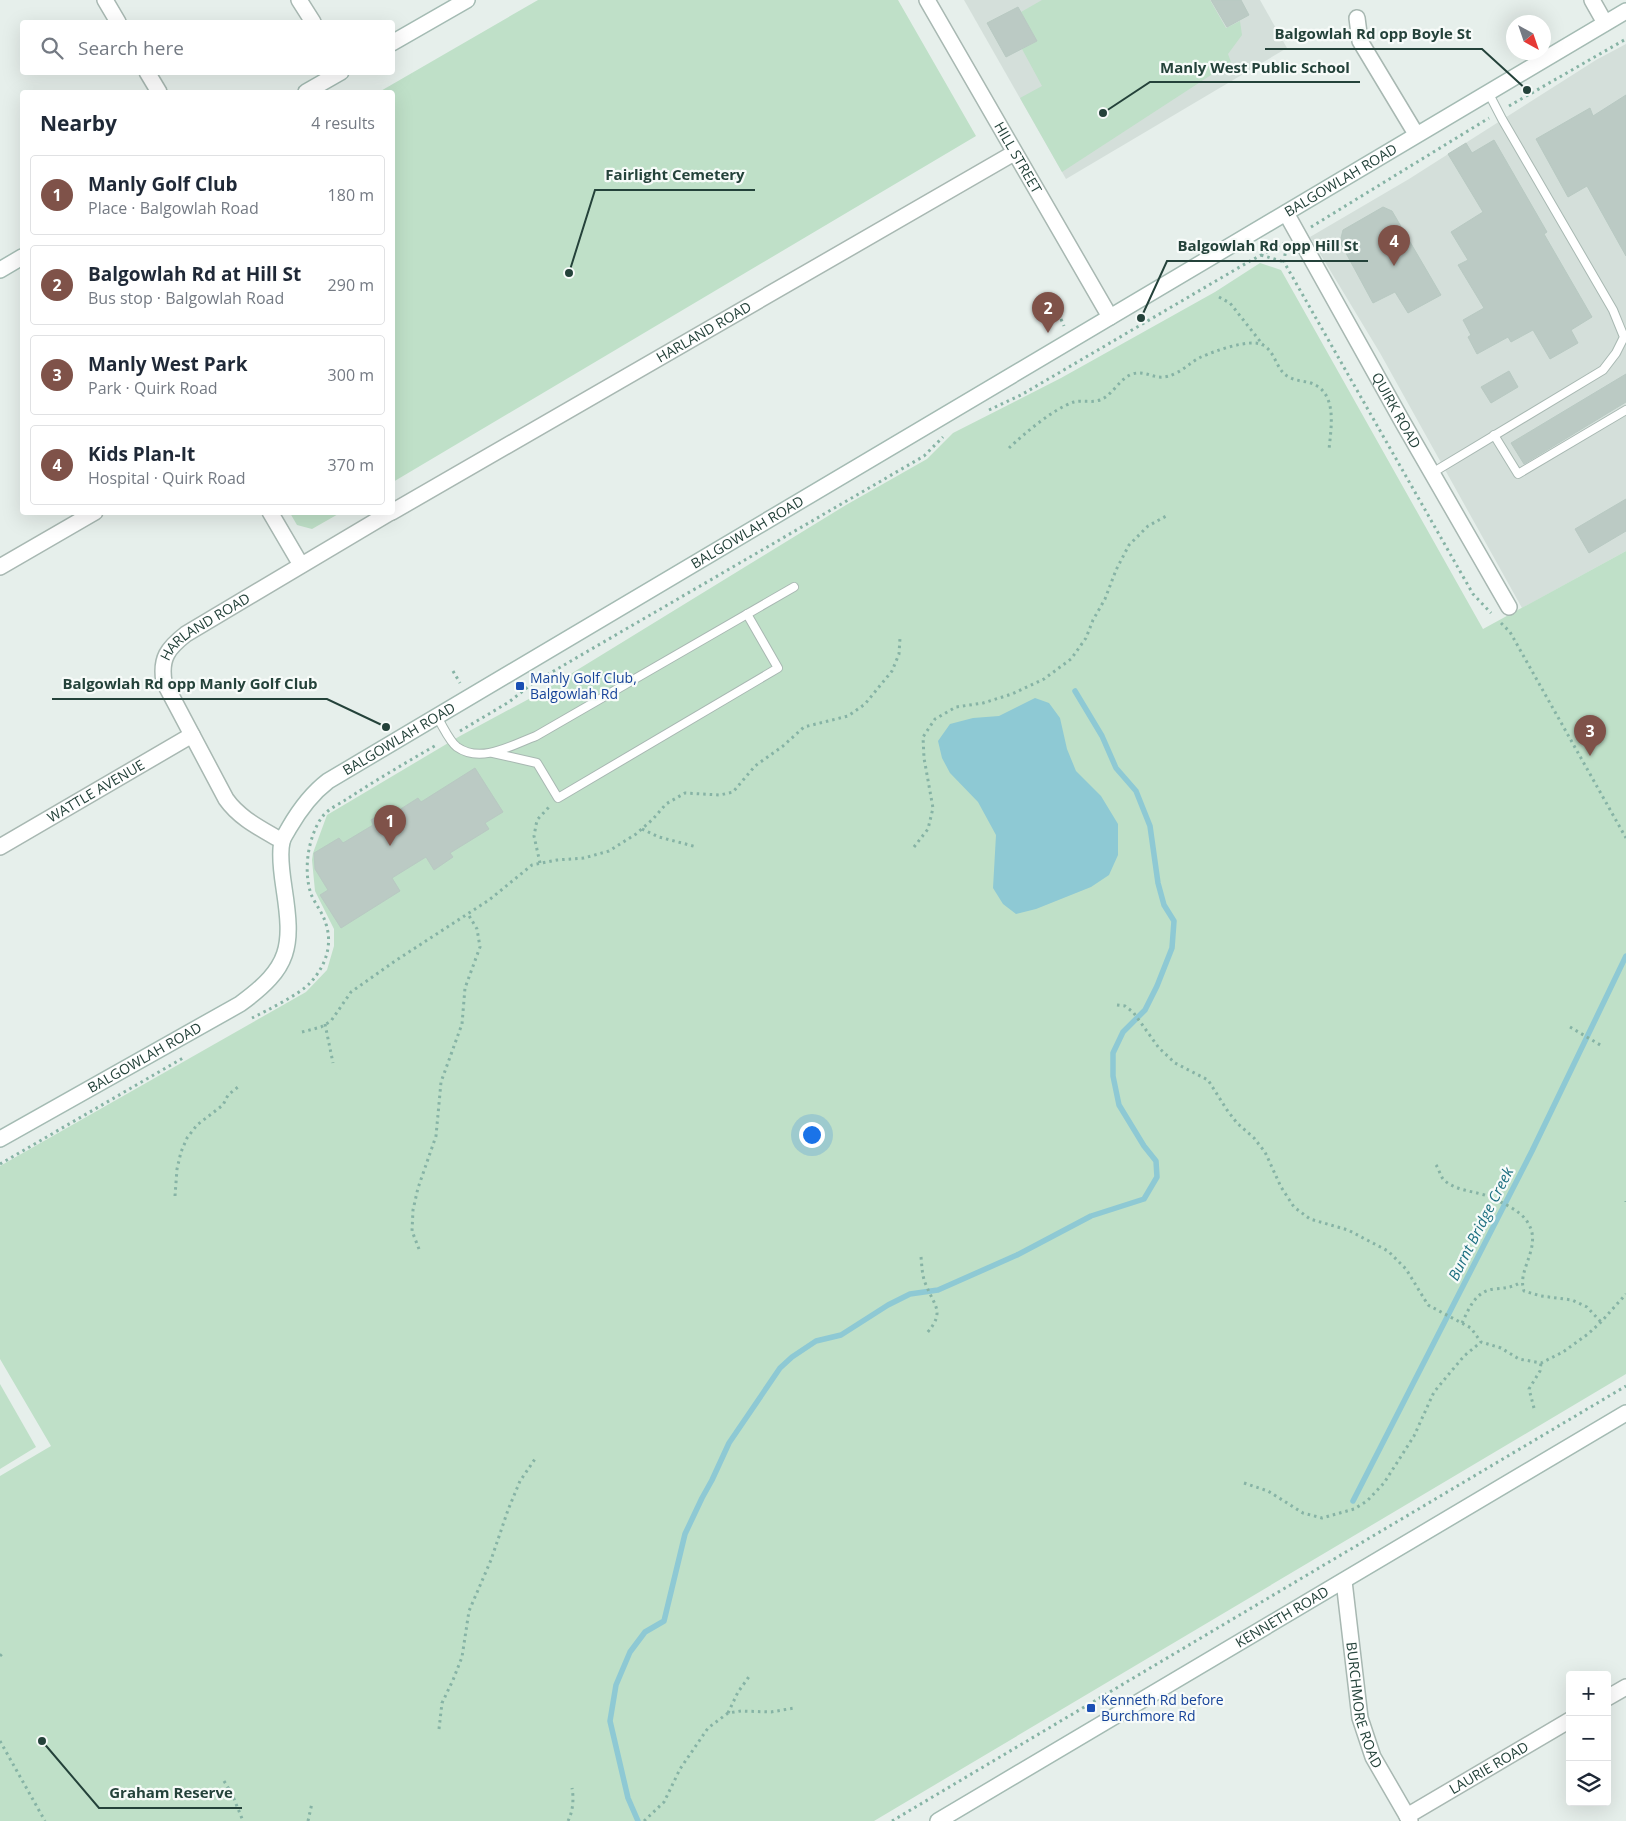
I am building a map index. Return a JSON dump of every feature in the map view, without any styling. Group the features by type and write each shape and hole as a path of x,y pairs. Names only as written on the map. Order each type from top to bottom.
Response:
{"street":[{"path":"104,0 117,20"},
{"path":"299,0 312,20"},
{"path":"395,41 467,0"},
{"name":"HILL STREET","path":"927,0 1014,154 1110,317"},
{"path":"1592,0 1605,23"},
{"name":"BALGOWLAH ROAD","path":"0,1139 240,1004 260,989 283,959 289,938 289,923 282,869 282,841 297,814 317,790 328,781 1626,11"},
{"path":"1357,18 1360,41 1416,134"},
{"path":"149,75 158,90"},
{"path":"310,90 336,75"},
{"name":"HARLAND ROAD","path":"395,510 1014,154"},
{"name":"QUIRK ROAD","path":"1286,213 1292,238 1510,607"},
{"path":"0,270 20,258"},
{"path":"0,567 90,515"},
{"path":"272,515 301,564"},
{"name":"HARLAND ROAD","path":"282,841 234,810 226,799 164,682 162,671 167,652 186,634 301,564 387,515"},
{"name":"WATTLE AVENUE","path":"0,847 192,735"},
{"name":"KENNETH ROAD","path":"938,1821 1626,1413"},
{"name":"BURCHMORE ROAD","path":"1344,1581 1360,1718 1373,1757 1409,1818"},
{"path":"1611,1696 1626,1687"},
{"name":"LAURIE ROAD","path":"1409,1818 1566,1722"}],"lane":[{"path":"1432,473 1603,370 1625,339 1613,310 1488,92"},
{"path":"1494,435 1518,474 1626,410"},
{"path":"437,717 456,746 474,755 493,753 536,736 794,587"},
{"path":"493,753 537,763 558,798 778,668 747,614"}],"path":[{"path":"1284,262 1292,238 1498,112 1626,39"},
{"path":"1260,255 1284,262 1473,594 1510,632 1626,838"},
{"path":"1219,297 1230,303 1273,355 1280,368 1288,377 1312,383 1323,390 1330,403 1332,416 1329,450"},
{"path":"1009,448 1021,436 1052,413 1076,402 1101,400 1124,378 1133,374 1144,373 1162,378 1176,373 1200,357 1233,345 1247,343 1263,345"},
{"path":"914,847 928,828 933,808 924,758 923,737 935,719 956,707 983,703 1012,694 1044,679 1071,660 1086,638 1129,544 1148,526 1168,515"},
{"path":"302,1032 331,1021 351,992 489,900 532,866 557,860 584,858 609,851 642,829 666,804 685,793 720,795 733,792 755,766 783,746 804,727 848,716 865,704 892,671 899,654 900,638"},
{"path":"540,864 534,836 537,820 558,798"},
{"path":"642,829 659,837 697,847"},
{"path":"419,1250 412,1230 413,1210 418,1188 436,1136 442,1082 462,1024 465,988 480,947 477,929 468,914"},
{"path":"1117,1005 1125,1006 1133,1012 1159,1048 1175,1063 1208,1080 1227,1110 1265,1152 1281,1188 1294,1207 1310,1220 1348,1230 1388,1251 1406,1269 1428,1305 1472,1328 1481,1342 1501,1348 1519,1359 1541,1363 1563,1352 1601,1322 1626,1294"},
{"path":"325,1024 333,1063"},
{"path":"1570,1028 1602,1046"},
{"path":"175,1196 181,1152 187,1138 197,1125 223,1105 228,1095 238,1087"},
{"path":"1436,1165 1443,1178 1451,1185 1490,1197 1515,1210 1526,1220 1533,1236 1531,1252 1521,1282 1524,1291 1541,1296 1572,1300 1587,1307 1601,1322"},
{"path":"920,1257 926,1284 938,1310 936,1322 927,1332"},
{"path":"1462,1323 1472,1303 1479,1295 1490,1289 1513,1287 1521,1282"},
{"path":"1244,1483 1268,1491 1303,1513 1322,1518 1354,1509 1367,1501 1384,1483 1414,1436 1434,1392 1450,1372 1481,1342"},
{"path":"1534,1408 1529,1389 1540,1371 1541,1363"},
{"path":"892,1821 1626,1386"},
{"path":"439,1729 442,1703 462,1657 469,1611 492,1560 517,1488 535,1459"},
{"path":"728,1714 738,1692 751,1674"},
{"path":"644,1821 664,1802 680,1769 708,1728 728,1714 741,1711 771,1712 794,1708"},
{"path":"0,1741 45,1821"},
{"path":"224,1781 232,1794 243,1821"},
{"path":"568,1821 572,1809 572,1788"},
{"path":"308,1821 312,1803"}],"shaded area":[{"path":"964,0 1260,0 1287,48 1066,179"},
{"path":"1626,44 1626,551 1522,608 1380,353 1310,237 1409,179 1596,60"}],"green space":[{"path":"538,0 898,0 976,136 395,481 395,90 382,90"},
{"path":"1042,0 1210,0 1226,28 1240,21 1242,35 1228,54 1231,62 1062,172 1020,98 1042,86 1022,49 1037,41 1021,12"},
{"path":"1260,263 1281,270 1483,629 1626,551 1626,1374 874,1821 0,1821 0,1476 51,1446 0,1359 0,1166 306,992 327,970 334,946 334,929 315,891 312,860 327,815 460,736 538,694 846,505 927,459 953,433 1061,378 1215,292"},
{"path":"291,515 336,515 312,529 297,525"},
{"path":"0,1384 36,1447 0,1469"}],"water":[{"path":"1035,698 1049,703 1060,718 1067,749 1076,771 1101,796 1118,824 1118,855 1109,875 1091,887 1036,909 1016,914 1003,904 993,888 996,835 978,802 950,773 942,758 938,741 950,724 973,718 999,716"}],"building":[{"path":"1211,0 1241,0 1249,15 1227,27"},
{"path":"1018,7 1037,41 1006,57 987,23"},
{"path":"1626,95 1626,256 1587,186 1568,197 1536,139 1590,108 1593,116"},
{"path":"1494,140 1547,232 1544,234 1592,317 1571,330 1578,343 1550,359 1533,330 1511,342 1508,337 1477,354 1468,337 1471,335 1463,320 1484,308 1458,265 1468,260 1451,232 1483,212 1448,154 1466,143 1472,153"},
{"path":"1383,207 1392,211 1441,295 1408,313 1395,292 1373,303 1340,242 1343,230"},
{"path":"1509,371 1518,387 1491,403 1481,387"},
{"path":"1626,374 1626,402 1524,464 1511,443"},
{"path":"1626,499 1626,531 1589,553 1575,529"},
{"path":"475,768 503,812 485,823 489,829 450,853 453,857 434,870 426,857 392,878 400,891 341,928 320,895 328,890 315,869 314,853 339,838 343,843 373,825 371,820 385,811 388,817 418,798 421,802"}],"waterway":[{"path":"638,1821 628,1798 610,1721 616,1685 630,1652 645,1632 664,1621 685,1534 729,1443 780,1368 792,1357 816,1341 841,1335 888,1305 910,1294 938,1290 1017,1255 1091,1216 1144,1199 1157,1177 1156,1161 1144,1146 1119,1105 1113,1076 1113,1053 1123,1032 1145,1010 1157,986 1172,948 1174,921 1164,905 1158,883 1150,826 1136,791 1116,768 1102,736 1075,691"},
{"name":"Burnt Bridge Creek","path":"1353,1501 1532,1151 1626,956"}],"place":[{"name":"Balgowlah Rd opp Boyle St","path":"1527,90"},
{"name":"Manly West Public School","path":"1103,113"},
{"name":"Kids Plan-It","path":"1394,266"},
{"name":"Fairlight Cemetery","path":"569,273"},
{"name":"Balgowlah Rd opp Hill St","path":"1141,318"},
{"name":"Balgowlah Rd at Hill St","path":"1048,333"},
{"name":"Manly Golf Club, Balgowlah Rd","path":"520,686"},
{"name":"Balgowlah Rd opp Manly Golf Club","path":"386,727"},
{"name":"Manly West Park","path":"1590,756"},
{"name":"Manly Golf Club","path":"390,846"},
{"name":"Kenneth Rd before Burchmore Rd","path":"1091,1708"},
{"name":"Graham Reserve","path":"42,1741"}]}
